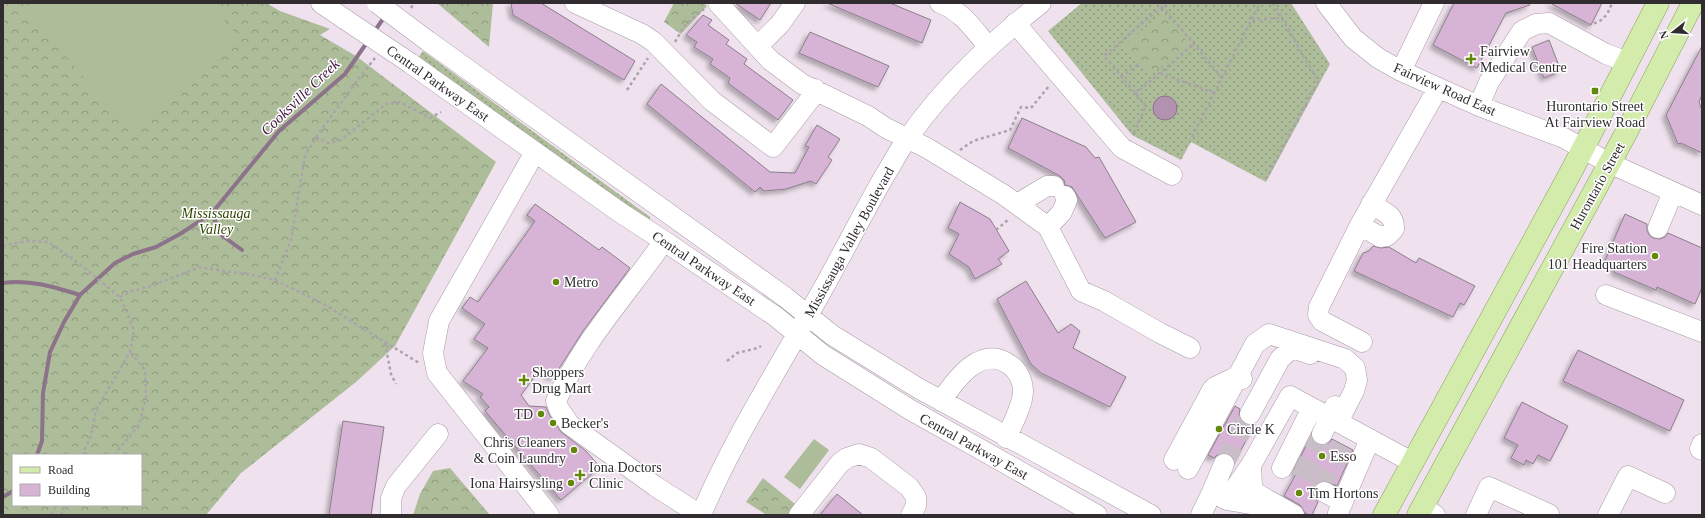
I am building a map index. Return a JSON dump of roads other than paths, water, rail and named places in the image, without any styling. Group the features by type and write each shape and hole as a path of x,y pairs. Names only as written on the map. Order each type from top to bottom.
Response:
{"main road":[{"path":"1384,515 1583,148 1658,3"},
{"name":"Hurontario Street","path":"1425,512 1693,3"}],"street":[{"name":"Central Parkway East","path":"321,3 410,63 618,211 664,240 775,316 823,355 909,410 1097,515"},
{"name":"Central Parkway East","path":"377,3 785,297 832,335 941,401 1006,438 1151,515"},
{"path":"575,3 642,34 662,49 712,102 773,147 811,98 815,90"},
{"path":"758,46 780,24 795,3"},
{"path":"940,3 956,10 988,46"},
{"name":"Mississauga Valley Boulevard","path":"701,515 722,468 808,316 873,195 907,139 939,96 988,46 1041,3"},
{"name":"Fairview Road East","path":"1326,3 1353,38 1378,58 1401,71 1479,106 1564,138 1610,163 1702,205"},
{"path":"1401,71 1434,3"},
{"path":"712,4 784,71 802,84 868,116 886,128 927,148 1017,204 1048,226 1081,291 1104,301 1160,333 1190,348"},
{"path":"1015,23 1122,148 1172,175"},
{"path":"1479,106 1489,82 1522,31 1536,24 1549,23 1606,54 1628,62"},
{"path":"1362,342 1322,321 1318,311 1360,225 1438,88"},
{"path":"535,152 439,321 433,353 437,373 549,515"},
{"path":"1017,204 1047,186 1059,191 1067,200 1062,212 1048,226"},
{"path":"1658,228 1673,192"},
{"path":"1360,225 1380,237 1387,236 1394,229 1395,223 1392,217 1372,204"},
{"path":"664,240 583,353 556,401 559,409 570,425 655,486 701,515"},
{"path":"1606,295 1702,332"},
{"path":"1181,465 1238,376 1255,344 1269,334 1345,359 1355,368 1357,380 1354,391 1336,429"},
{"path":"1250,414 1280,358 1292,348 1342,365 1348,371 1350,379 1336,429"},
{"path":"941,401 955,380 976,363 992,357 1002,359 1014,367 1022,381 1023,393 1017,416 1006,438"},
{"path":"1238,376 1286,402"},
{"path":"1201,515 1253,460 1290,396 1312,408 1336,429 1370,439 1412,462"},
{"path":"1253,460 1288,472 1312,408"},
{"path":"391,515 391,498 396,486 438,434"},
{"path":"1324,492 1340,511 1370,439"},
{"path":"1702,444 1700,449 1702,450"},
{"path":"799,515 840,463 847,458 859,454 871,458 909,486 916,497 916,506 911,515"},
{"path":"1253,460 1252,485 1254,492 1294,515"},
{"path":"1220,496 1224,464"},
{"path":"1608,515 1628,476 1665,492"},
{"path":"1476,515 1489,487 1549,514 1548,515"},
{"path":"1220,496 1256,505 1274,515"}],"waterway":[{"name":"Cooksville Creek","path":"374,32 385,16"},
{"name":"Cooksville Creek","path":"37,454 42,441 43,393 50,352 64,322 80,295 115,263 133,254 156,247 180,234 212,213 279,131 345,74 368,41"},
{"path":"212,213 220,234 242,250"},
{"path":"3,283 32,283 80,295"},
{"name":"Cooksville Creek","path":"3,497 12,492"}],"tunnel":[{"path":"1224,464 1250,414"},
{"path":"1301,478 1322,434"},
{"path":"1319,489 1342,445"}],"place":[{"name":"Fairview Medical Centre","path":"1471,59"},
{"name":"Hurontario Street At Fairview Road","path":"1595,91"},
{"name":"Fire Station 101 Headquarters","path":"1655,256"},
{"name":"Metro","path":"556,282"},
{"name":"Shoppers Drug Mart","path":"524,380"},
{"name":"TD","path":"541,414"},
{"name":"Becker's","path":"553,423"},
{"name":"Circle K","path":"1219,429"},
{"name":"Chris Cleaners & Coin Laundry","path":"574,450"},
{"name":"Esso","path":"1322,456"},
{"name":"Iona Doctors Clinic","path":"580,475"},
{"name":"Iona Hairsysling","path":"571,483"},
{"name":"Tim Hortons","path":"1299,493"}],"park label":[{"name":"Mississauga Valley","path":"216,222"}]}
